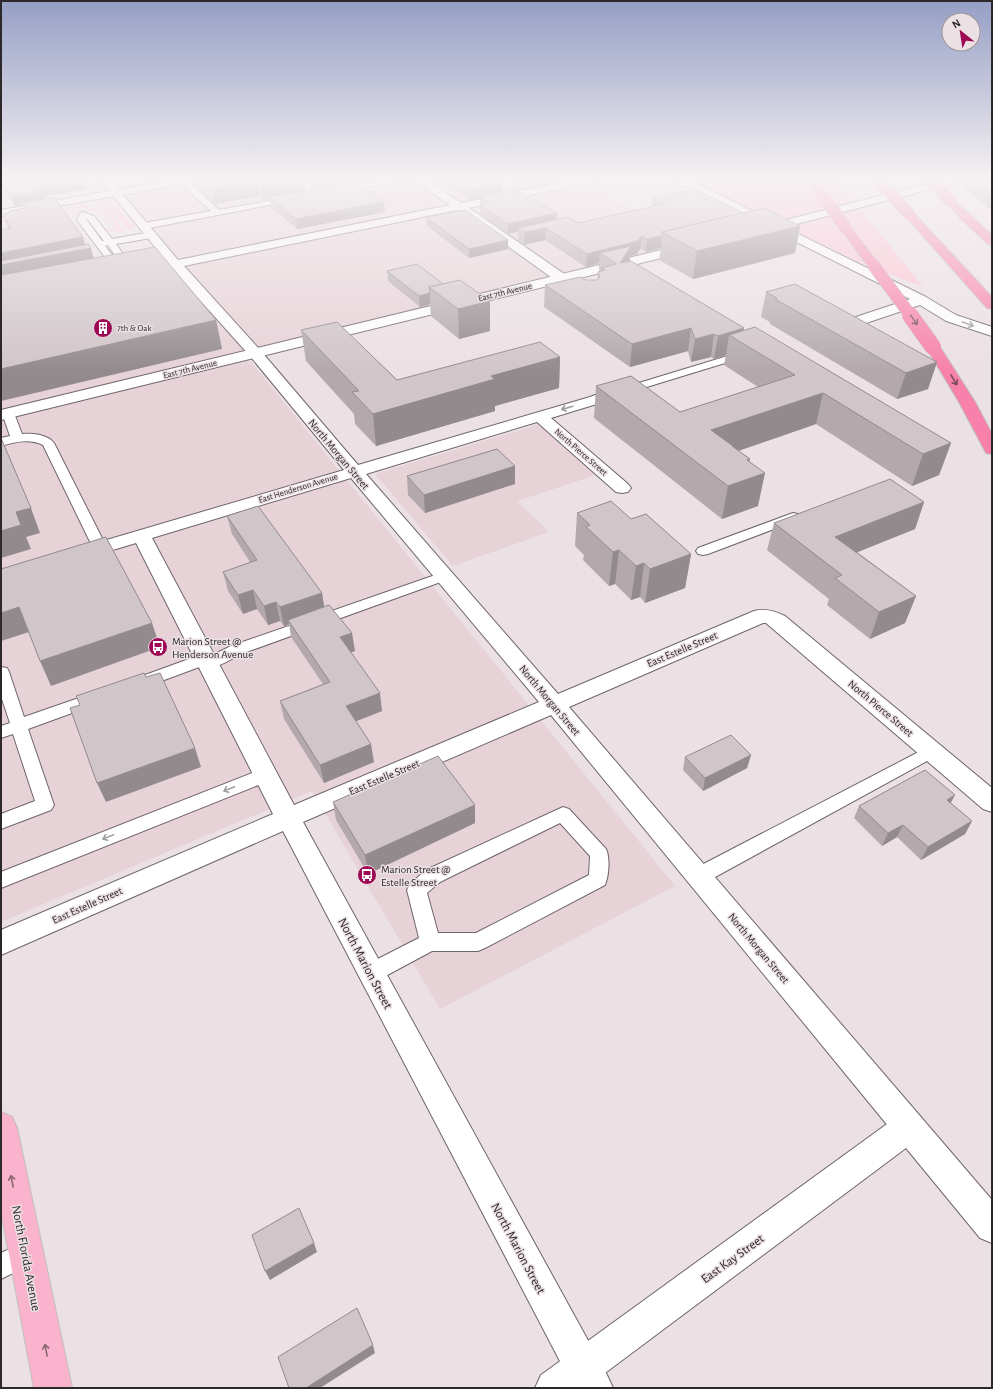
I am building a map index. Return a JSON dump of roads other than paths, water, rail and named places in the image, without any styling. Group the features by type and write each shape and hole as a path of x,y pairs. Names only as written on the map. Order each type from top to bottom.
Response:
{"highway":[{"path":"857,243 933,347 967,402 992,448"},
{"path":"935,243 992,305"}],"main road":[{"name":"North Florida Avenue","path":"1,1128 14,1259 53,1388"}],"street":[{"name":"North Morgan Street","path":"158,243 255,353 554,704 992,1226"},
{"path":"150,270 279,243"},
{"path":"518,243 561,278 590,298"},
{"path":"808,243 922,300 951,318 992,332"},
{"name":"East 7th Avenue","path":"4,414 702,244"},
{"path":"861,320 922,300 992,319"},
{"name":"East Henderson Avenue","path":"70,557 606,396"},
{"name":"North Pierce Street","path":"539,416 622,488"},
{"name":"North Marion Street","path":"141,535 265,775 589,1377"},
{"name":"North Pierce Street","path":"768,616 778,621 992,802"},
{"name":"East Estelle Street","path":"1,943 754,617 768,616"},
{"name":"East Kay Street","path":"554,1388 589,1377 909,1127"}],"lane":[{"path":"98,243 112,261"},
{"path":"93,267 108,264 119,254 110,243"},
{"path":"606,396 756,351"},
{"path":"4,414 17,438"},
{"path":"1,442 17,438 30,437 42,439 48,443 100,548"},
{"path":"703,551 808,511"},
{"path":"1,732 444,576"},
{"path":"1,672 45,805 1,822"},
{"path":"699,876 932,751"},
{"path":"1,880 265,775"},
{"path":"371,973 430,942 478,942 598,880 599,854 563,814 433,876 417,890 430,942"}],"place":[{"name":"7th & Oak","path":"103,328"},
{"name":"Marion Street @ Henderson Avenue","path":"158,647"},
{"name":"Marion Street @ Estelle Street","path":"367,875"}]}
